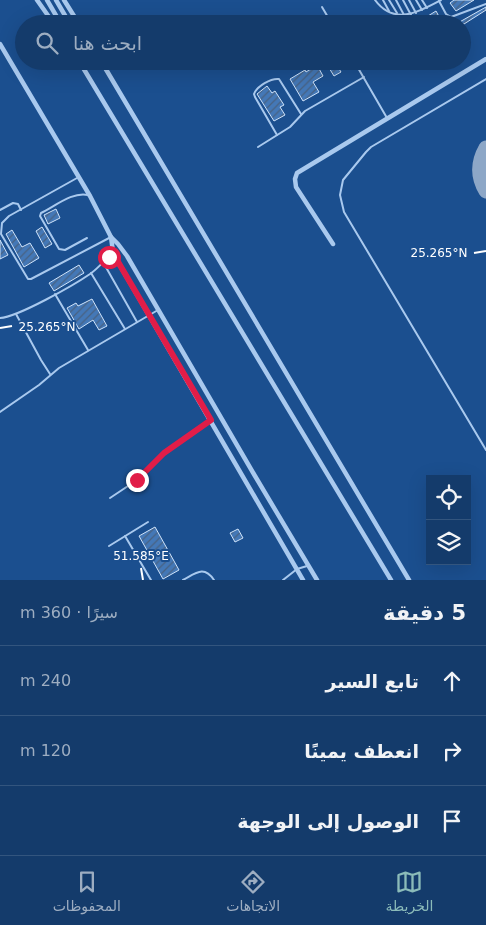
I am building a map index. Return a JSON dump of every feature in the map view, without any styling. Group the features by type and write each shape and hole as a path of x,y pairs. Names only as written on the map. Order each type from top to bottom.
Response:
{"street":[{"path":"37,0 48,15"},
{"path":"47,0 56,15"},
{"path":"56,0 65,15"},
{"path":"64,0 73,15"},
{"path":"0,44 15,69"},
{"path":"471,68 486,59"},
{"path":"15,70 90,196 111,237 114,255 304,580"},
{"path":"84,70 390,580"},
{"path":"106,70 409,580"},
{"path":"333,244 296,187 296,176 302,169 468,70"},
{"path":"111,237 125,251 317,580"}],"lane":[{"path":"375,0 380,6 390,12 404,15 411,15 440,1 447,15"},
{"path":"382,0 390,12"},
{"path":"390,0 398,14"},
{"path":"396,0 404,15"},
{"path":"403,0 411,15"},
{"path":"409,0 416,13"},
{"path":"416,0 422,10"},
{"path":"422,0 427,8"},
{"path":"429,0 432,5"},
{"path":"458,15 486,4"},
{"path":"322,7 327,15"},
{"path":"360,70 387,118"},
{"path":"258,147 290,127 301,114 364,77"},
{"path":"278,135 254,95 256,89 272,79 279,79 301,114"},
{"path":"486,79 371,147 343,180 340,195 344,212 486,450"},
{"path":"79,177 5,220 0,231 29,279 111,237"},
{"path":"87,238 65,250 59,249 40,216 41,213 74,196 83,194 90,196"},
{"path":"0,210 14,203 18,204 21,210"},
{"path":"0,318 16,314 55,294 91,273 114,255"},
{"path":"103,262 137,322"},
{"path":"91,273 125,329"},
{"path":"55,294 88,351"},
{"path":"0,412 39,385 50,374 158,310"},
{"path":"16,314 40,360 50,374"},
{"path":"110,498 137,480 164,453 211,420"},
{"path":"109,546 148,522"},
{"path":"126,536 151,580"},
{"path":"283,580 297,569 309,566"},
{"path":"183,580 203,571 210,574 214,580"}],"building":[{"path":"454,0 474,0 456,11 450,3"},
{"path":"486,7 486,10 471,20 471,16"},
{"path":"436,11 438,15 430,15"},
{"path":"305,70 306,72 309,70 320,70 323,76 313,82 319,92 303,101 290,79"},
{"path":"330,70 340,70 341,72 334,76"},
{"path":"267,86 272,93 275,91 284,105 280,107 285,115 274,121 257,94"},
{"path":"56,209 60,218 48,224 44,215"},
{"path":"42,227 52,244 45,248 36,231"},
{"path":"12,230 22,247 30,243 39,258 24,267 6,234"},
{"path":"0,240 8,255 0,259"},
{"path":"79,265 84,273 54,291 49,283"},
{"path":"92,299 107,326 99,330 93,320 79,329 67,308 76,303 78,306"},
{"path":"155,527 179,570 163,579 139,536"},
{"path":"238,529 243,538 235,542 230,533"}],"taxiway":[{"path":"486,148 480,164 481,180 486,191"}],"route":[{"path":"109,257 114,255 211,420 164,453 137,480"}]}
